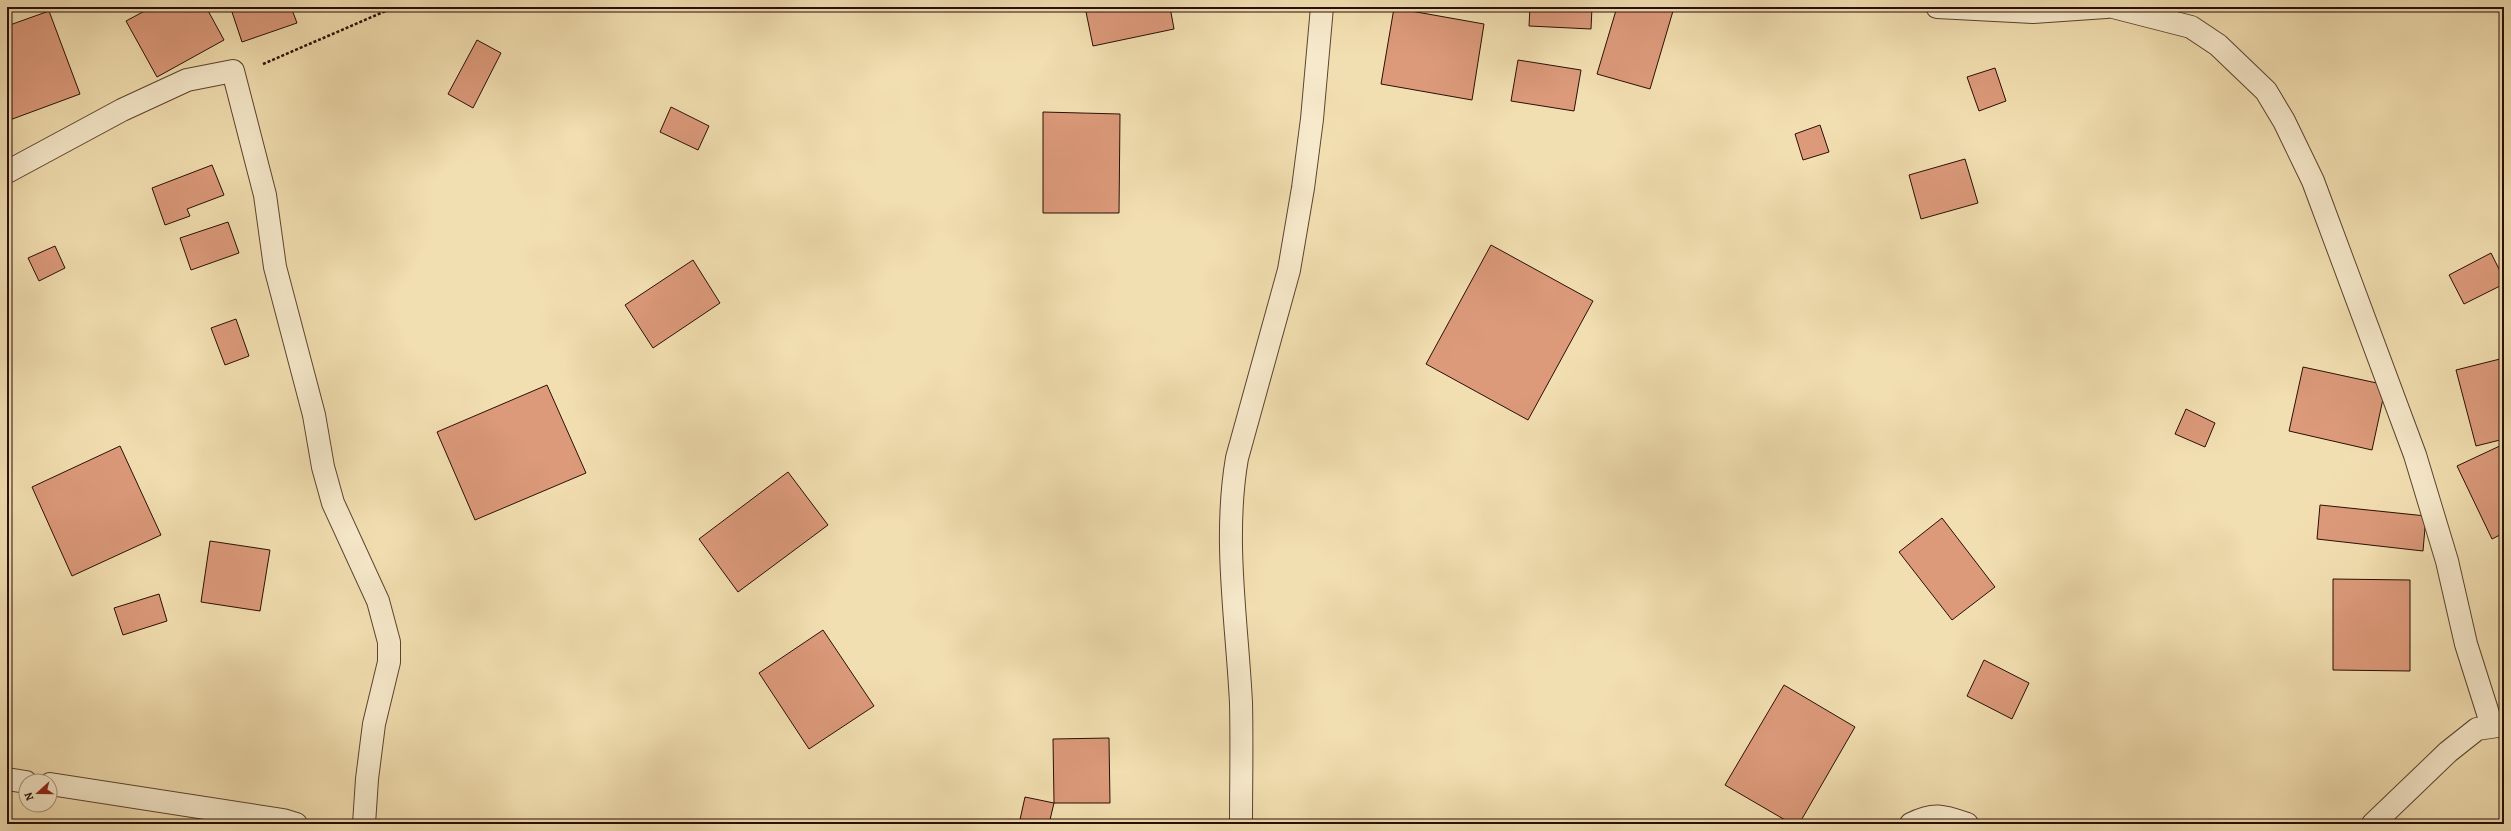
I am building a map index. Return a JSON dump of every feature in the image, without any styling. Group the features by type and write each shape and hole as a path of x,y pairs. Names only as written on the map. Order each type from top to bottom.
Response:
{"street":[{"path":"1241,824 1241,704 1232,552 1232,490 1237,458 1289,270 1311,126 1322,7"},
{"path":"1937,7 2033,12 2106,7"},
{"path":"2113,7 2191,27 2218,45 2266,91 2284,121 2313,181 2415,456 2447,561 2466,644 2498,726 2477,729 2448,752 2373,824"},
{"path":"7,172 122,110 187,80 233,71 265,195 275,267 314,415 327,482 333,503 378,601 389,642 389,662 385,686 374,724 364,824"},
{"path":"7,779 18,781"},
{"path":"58,785 283,820 296,824"},
{"path":"1911,824 1924,817 1942,816 1967,824"}],"path":[{"path":"233,71 248,68 288,55 395,7"}],"building":[{"path":"152,7 206,7 224,40 157,77 126,21"},
{"path":"237,7 291,7 297,23 242,42 231,9"},
{"path":"1085,7 1170,7 1174,29 1093,46"},
{"path":"1530,7 1592,7 1591,29 1529,26"},
{"path":"1617,7 1660,7 1673,11 1650,89 1597,74"},
{"path":"1394,8 1484,24 1472,100 1381,84"},
{"path":"49,11 80,94 7,121 7,26"},
{"path":"477,40 501,53 473,108 448,94"},
{"path":"1518,60 1581,70 1574,111 1511,101"},
{"path":"1995,68 2006,101 1979,111 1967,77"},
{"path":"671,107 709,126 698,150 660,132"},
{"path":"1043,112 1120,114 1119,213 1043,213"},
{"path":"1820,125 1829,152 1803,160 1795,134"},
{"path":"1965,159 1978,203 1921,219 1909,175"},
{"path":"212,165 224,195 187,209 190,216 165,225 152,188"},
{"path":"228,222 239,253 191,270 180,238"},
{"path":"1491,245 1593,301 1528,420 1426,364"},
{"path":"55,246 65,268 39,281 28,258"},
{"path":"2491,253 2504,279 2504,284 2464,304 2449,275"},
{"path":"693,260 720,303 653,348 625,305"},
{"path":"236,319 249,356 225,365 211,328"},
{"path":"2504,358 2504,439 2476,446 2456,370"},
{"path":"2303,367 2386,385 2372,450 2289,431"},
{"path":"547,385 586,473 475,520 437,432"},
{"path":"2186,409 2215,423 2205,447 2175,434"},
{"path":"2504,444 2504,533 2492,539 2457,466"},
{"path":"120,446 161,535 72,576 32,487"},
{"path":"788,472 828,525 738,592 699,539"},
{"path":"2320,505 2426,516 2423,551 2317,539"},
{"path":"1942,518 1995,587 1952,620 1899,552"},
{"path":"210,541 270,550 260,611 201,602"},
{"path":"2333,579 2410,580 2410,671 2333,670"},
{"path":"159,594 167,621 123,635 114,608"},
{"path":"823,630 874,706 809,749 759,673"},
{"path":"1984,660 2029,683 2012,719 1967,696"},
{"path":"1784,685 1855,727 1799,824 1792,824 1725,785"},
{"path":"1109,738 1110,803 1054,803 1053,739"},
{"path":"1025,797 1054,803 1049,824 1019,824"}]}
